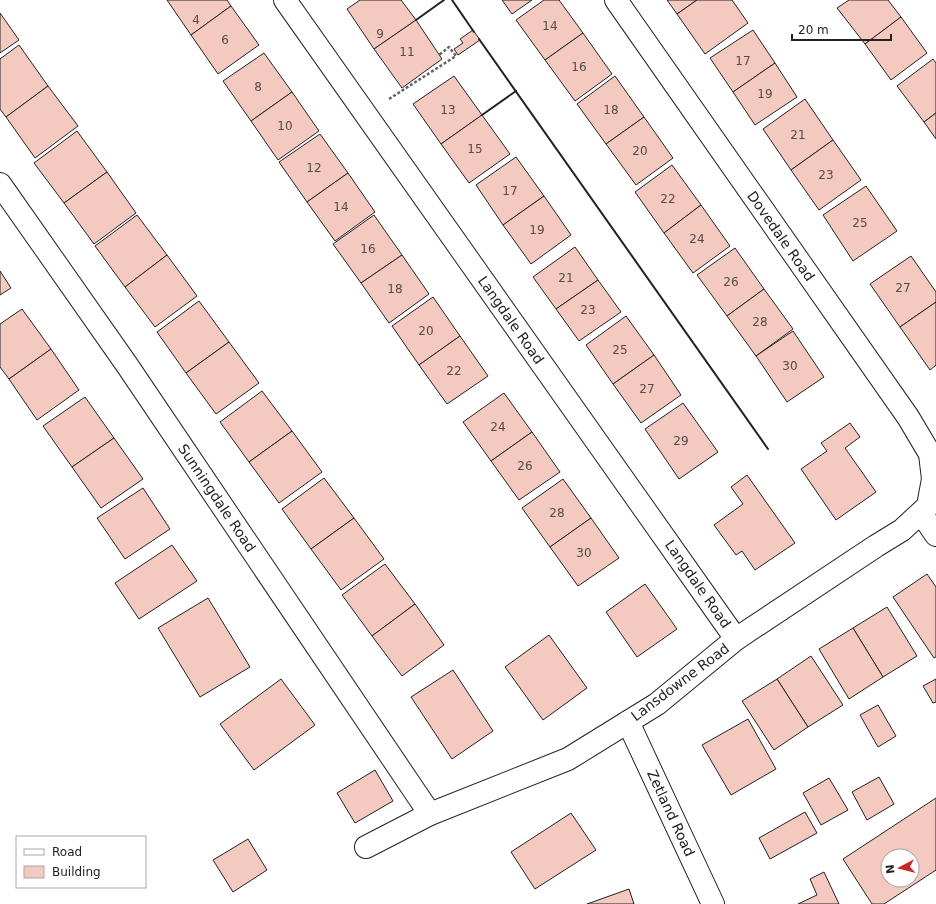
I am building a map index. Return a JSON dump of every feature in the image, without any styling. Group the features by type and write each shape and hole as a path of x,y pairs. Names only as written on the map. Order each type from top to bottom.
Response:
{"street":[{"name":"Langdale Road","path":"285,0 736,639"},
{"name":"Dovedale Road","path":"616,0 908,417 930,454 933,479"},
{"name":"Sunningdale Road","path":"0,184 127,365 430,814"},
{"name":"Lansdowne Road","path":"366,847 430,814 568,759 657,704 736,639 902,530 928,506 933,479"},
{"path":"921,513 936,535"},
{"name":"Zetland Road","path":"628,722 713,904"}],"path":[{"path":"366,114 456,56 448,47 439,55"}],"building":[{"path":"167,0 227,0 231,6 191,35"},
{"path":"360,0 401,0 416,20 374,49 347,9"},
{"path":"502,0 532,0 512,14"},
{"path":"544,0 559,0 583,33 545,60 516,20"},
{"path":"667,0 697,0 677,14"},
{"path":"697,0 732,0 748,23 705,54 677,14"},
{"path":"849,0 888,0 901,17 865,44 837,8"},
{"path":"231,6 259,45 218,74 191,35"},
{"path":"0,13 19,40 0,53"},
{"path":"901,17 927,53 891,80 865,44"},
{"path":"416,20 442,59 402,88 374,49"},
{"path":"473,30 480,40 458,55 454,49 463,43 460,39"},
{"path":"753,30 775,63 733,92 710,58"},
{"path":"583,33 612,74 575,101 545,60"},
{"path":"19,45 48,86 6,117 0,109 0,59"},
{"path":"264,53 292,92 251,121 223,81"},
{"path":"933,59 936,63 936,113 924,122 897,86"},
{"path":"775,63 797,97 755,125 733,92"},
{"path":"454,76 482,115 441,144 413,104"},
{"path":"615,76 644,117 606,144 577,104"},
{"path":"48,86 78,126 35,158 6,117"},
{"path":"292,92 319,131 278,160 251,121"},
{"path":"805,99 833,140 791,170 763,129"},
{"path":"936,113 936,139 924,122"},
{"path":"482,115 510,154 469,183 441,144"},
{"path":"644,117 673,158 636,185 606,144"},
{"path":"77,131 107,172 64,203 34,163"},
{"path":"320,134 348,173 307,202 279,162"},
{"path":"833,140 861,180 819,210 791,170"},
{"path":"516,157 544,196 503,225 476,185"},
{"path":"672,165 701,205 664,233 635,192"},
{"path":"107,172 136,213 94,244 64,203"},
{"path":"348,173 375,212 335,241 307,202"},
{"path":"866,186 897,231 853,261 823,215"},
{"path":"544,196 571,235 531,264 503,225"},
{"path":"701,205 730,246 693,273 664,233"},
{"path":"137,215 167,255 125,287 95,246"},
{"path":"374,215 402,255 361,283 333,244"},
{"path":"575,247 598,280 556,309 533,277"},
{"path":"735,248 764,289 727,316 697,275"},
{"path":"167,255 197,296 155,327 125,287"},
{"path":"402,255 429,294 389,323 361,283"},
{"path":"911,256 936,292 936,302 900,327 870,284"},
{"path":"0,271 11,288 0,295"},
{"path":"598,280 621,312 579,341 556,309"},
{"path":"764,289 793,329 756,356 727,316"},
{"path":"433,297 460,336 419,365 392,326"},
{"path":"199,301 229,342 186,373 157,332"},
{"path":"936,302 936,365 930,370 900,327"},
{"path":"22,309 51,349 9,379 0,367 0,324"},
{"path":"626,316 654,355 613,384 586,345"},
{"path":"793,331 824,377 787,402 756,356"},
{"path":"460,336 488,376 447,404 419,365"},
{"path":"229,342 259,383 216,414 186,373"},
{"path":"51,349 79,390 37,420 9,379"},
{"path":"654,355 681,395 641,423 613,384"},
{"path":"262,391 292,431 249,462 220,422"},
{"path":"504,393 532,432 491,461 463,422"},
{"path":"85,397 114,438 72,467 43,426"},
{"path":"683,403 718,452 679,479 645,429"},
{"path":"850,423 860,437 845,448 876,492 836,520 801,469 827,451 821,443"},
{"path":"292,431 322,472 279,503 249,462"},
{"path":"532,432 560,472 519,500 491,461"},
{"path":"114,438 143,479 101,508 72,467"},
{"path":"747,475 795,543 755,570 742,551 736,555 714,525 743,504 731,487"},
{"path":"324,478 354,518 311,549 282,509"},
{"path":"563,479 591,518 550,547 522,508"},
{"path":"143,488 170,529 125,559 97,518"},
{"path":"354,518 384,559 341,590 311,549"},
{"path":"591,518 619,558 578,586 550,547"},
{"path":"172,545 197,581 139,619 115,583"},
{"path":"385,564 415,604 372,636 342,595"},
{"path":"927,574 936,587 936,657 934,658 893,597"},
{"path":"645,584 677,629 637,657 606,612"},
{"path":"208,598 250,667 200,697 158,628"},
{"path":"415,604 444,645 402,676 372,636"},
{"path":"887,607 917,656 883,677 853,628"},
{"path":"853,628 883,677 849,699 819,649"},
{"path":"549,635 587,688 543,720 505,667"},
{"path":"811,656 843,705 808,727 777,679"},
{"path":"453,670 493,731 452,759 411,697"},
{"path":"281,679 315,725 254,770 220,724"},
{"path":"777,679 808,727 774,750 742,701"},
{"path":"936,679 936,702 933,703 923,686"},
{"path":"878,705 896,736 878,747 860,715"},
{"path":"748,719 776,769 731,795 702,745"},
{"path":"375,770 393,801 355,823 337,793"},
{"path":"879,777 894,804 867,820 852,792"},
{"path":"829,778 848,810 821,825 803,793"},
{"path":"936,798 936,870 920,880 920,848 880,848 880,888 908,888 884,904 872,904 843,859"},
{"path":"805,812 817,833 770,859 759,838"},
{"path":"571,813 596,850 535,889 511,852"},
{"path":"248,839 267,870 233,892 213,860"},
{"path":"824,872 839,904 798,904 817,895 810,879"},
{"path":"629,889 634,904 587,904"}],"wall":[{"path":"416,20 444,0"},
{"path":"452,0 474,32"},
{"path":"479,39 768,449"},
{"path":"482,115 516,91"}]}
